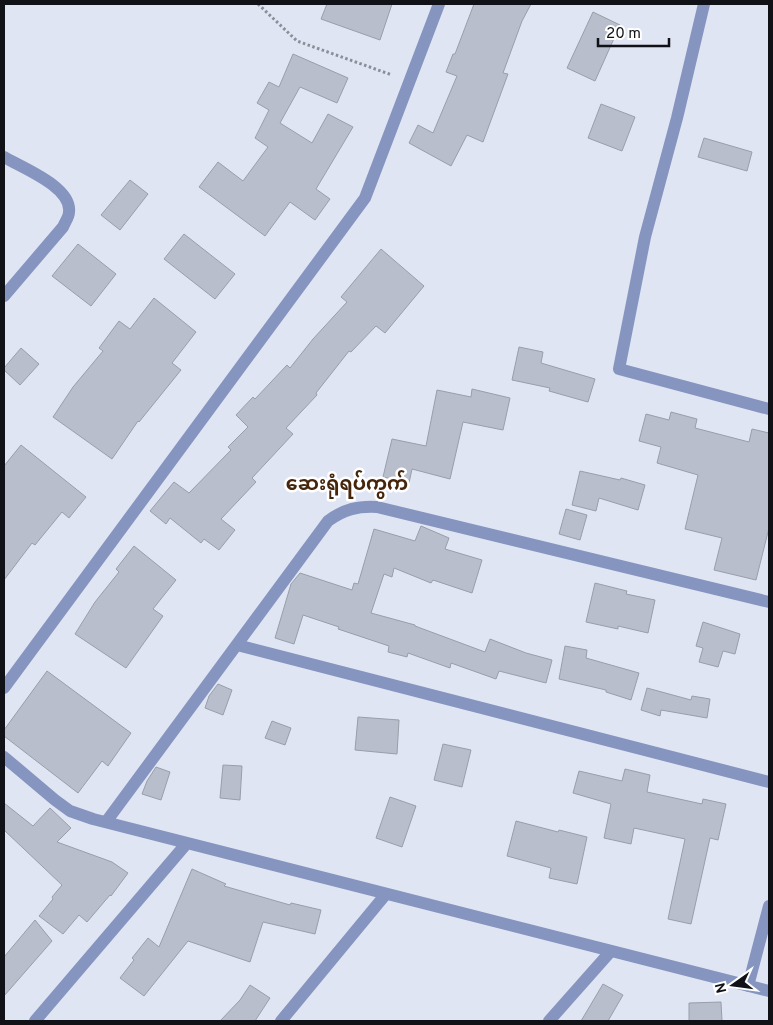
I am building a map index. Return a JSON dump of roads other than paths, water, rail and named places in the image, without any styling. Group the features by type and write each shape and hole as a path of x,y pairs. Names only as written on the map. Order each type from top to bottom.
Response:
{"street":[{"path":"4,688 365,198 439,4"},
{"path":"704,4 677,118 645,237 620,369 769,409"},
{"path":"4,157 61,191 68,203 70,214 63,227 4,296"},
{"path":"106,822 328,521 350,508 361,506 377,507 769,602"},
{"path":"237,645 769,782"},
{"path":"4,757 70,811 106,822 769,992"},
{"path":"35,1021 188,843"},
{"path":"281,1021 386,894"},
{"path":"748,986 769,906"},
{"path":"549,1021 611,951"}],"district":[{"name":"ဆေးရုံရပ်ကွက်","path":"347,485"}]}
